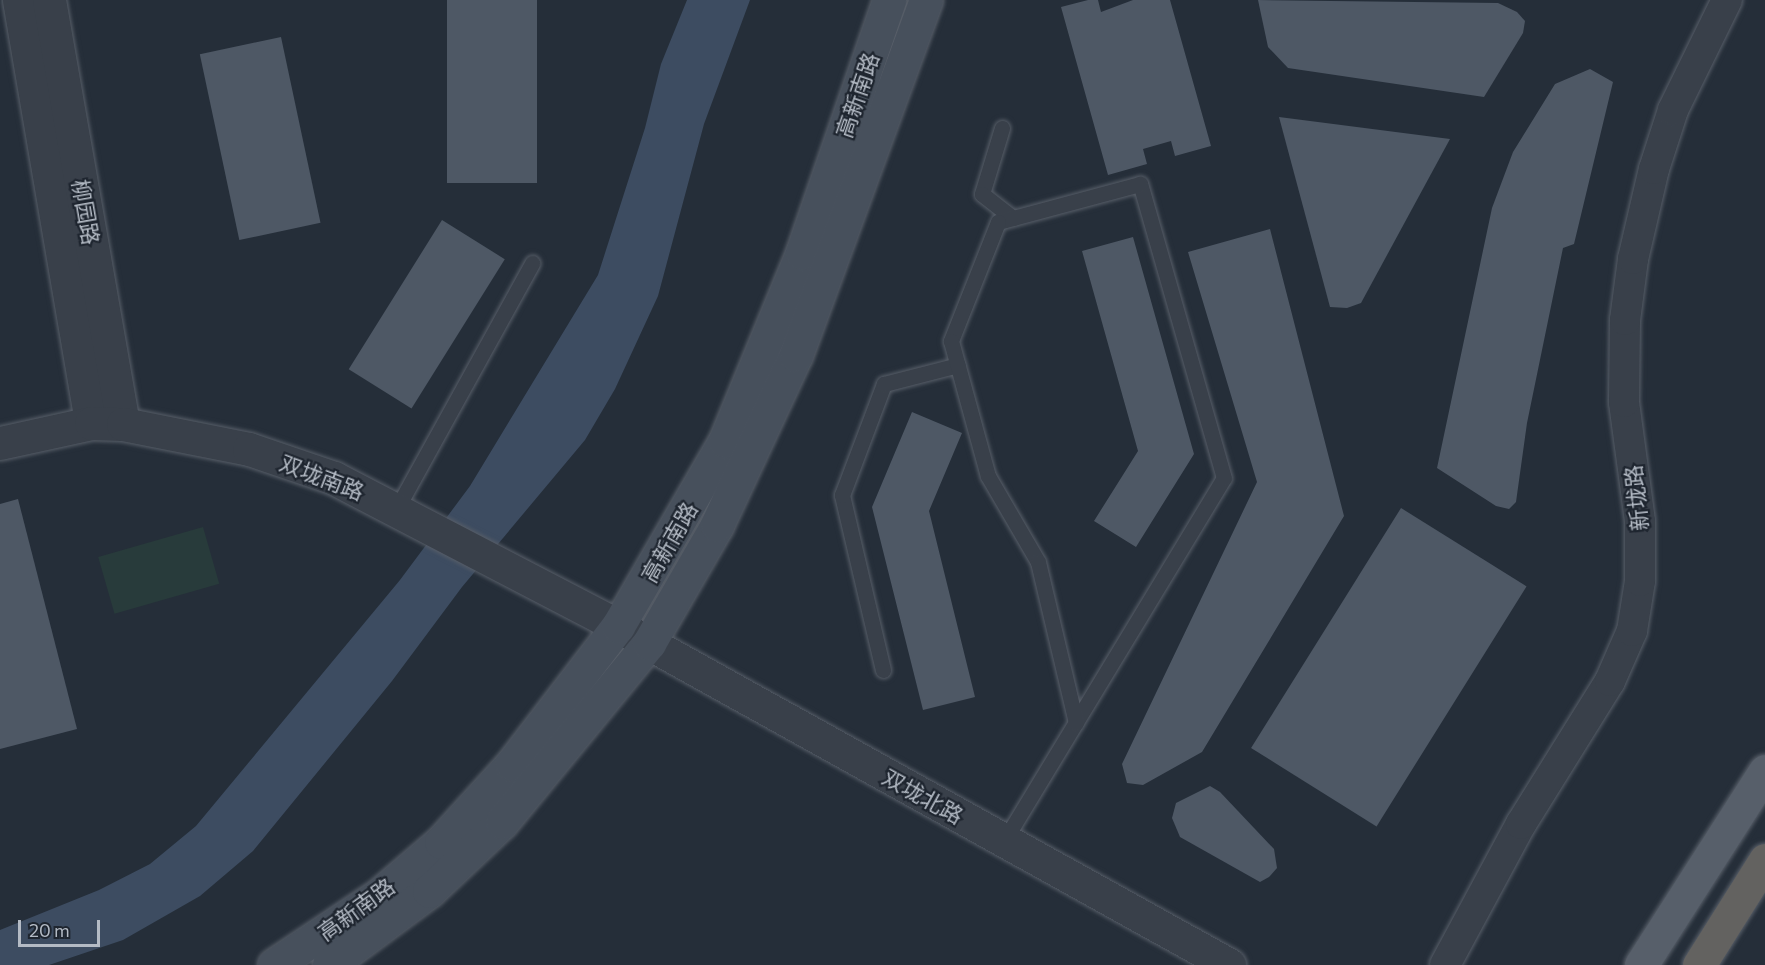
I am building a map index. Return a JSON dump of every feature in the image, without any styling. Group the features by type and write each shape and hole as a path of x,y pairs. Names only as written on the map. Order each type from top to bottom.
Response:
{"highway":[{"path":"1699,965 1765,860"}],"main road":[{"name":"高新南路","path":"274,965 378,896 441,842 512,764 618,626 725,441 802,253 889,0"},
{"name":"高新南路","path":"329,965 396,919 502,822 649,643 717,525 796,355 926,0"},
{"path":"1641,965 1765,771"}],"street":[{"name":"柳园路","path":"19,0 91,423"},
{"name":"柳园路","path":"49,0 123,424"},
{"name":"新垅路","path":"1445,965 1521,824 1610,681 1632,631 1640,581 1640,521 1624,391 1625,320 1633,260 1654,169 1673,110 1727,0"},
{"name":"双垅南路","path":"0,443 91,423 123,424 249,450 334,478 618,626"},
{"name":"双垅北路","path":"618,626 1229,965"}],"lane":[{"path":"1002,128 982,194 1013,218"},
{"path":"1004,841 1076,723 1224,478 1140,184 998,222 951,341 988,476 1038,562 1076,723"},
{"path":"405,513 532,263"},
{"path":"883,670 842,495 884,384 958,365"}],"shaded area":[{"path":"203,527 219,584 114,614 98,557"}],"water":[{"path":"687,0 750,0 704,124 658,296 615,389 585,440 462,587 392,681 253,851 200,896 123,940 49,965 0,965 0,930 99,890 150,864 196,826 400,580 470,486 598,275 645,128 661,64"}],"building":[{"path":"447,0 537,0 537,183 447,183"},
{"path":"1088,0 1098,0 1101,12 1133,0 1170,0 1211,146 1175,156 1171,141 1143,149 1147,164 1108,175 1061,7"},
{"path":"1258,0 1498,3 1517,12 1525,21 1523,33 1484,97 1288,68 1268,47"},
{"path":"281,37 321,223 239,240 200,54"},
{"path":"1590,69 1613,82 1574,244 1563,248 1527,423 1516,502 1509,509 1496,506 1437,468 1492,208 1513,152 1555,84"},
{"path":"1279,117 1450,139 1361,303 1347,308 1330,307"},
{"path":"442,220 505,259 411,408 349,369"},
{"path":"1270,229 1344,516 1202,752 1143,785 1127,783 1122,764 1257,482 1188,252"},
{"path":"1133,237 1194,454 1136,547 1094,521 1138,451 1082,251"},
{"path":"912,412 962,433 929,511 975,697 923,710 872,507"},
{"path":"18,499 77,729 0,749 0,504"},
{"path":"1401,508 1527,586 1377,826 1251,748"},
{"path":"1210,786 1220,792 1274,849 1277,868 1269,877 1260,882 1180,837 1172,818 1176,803"}]}
